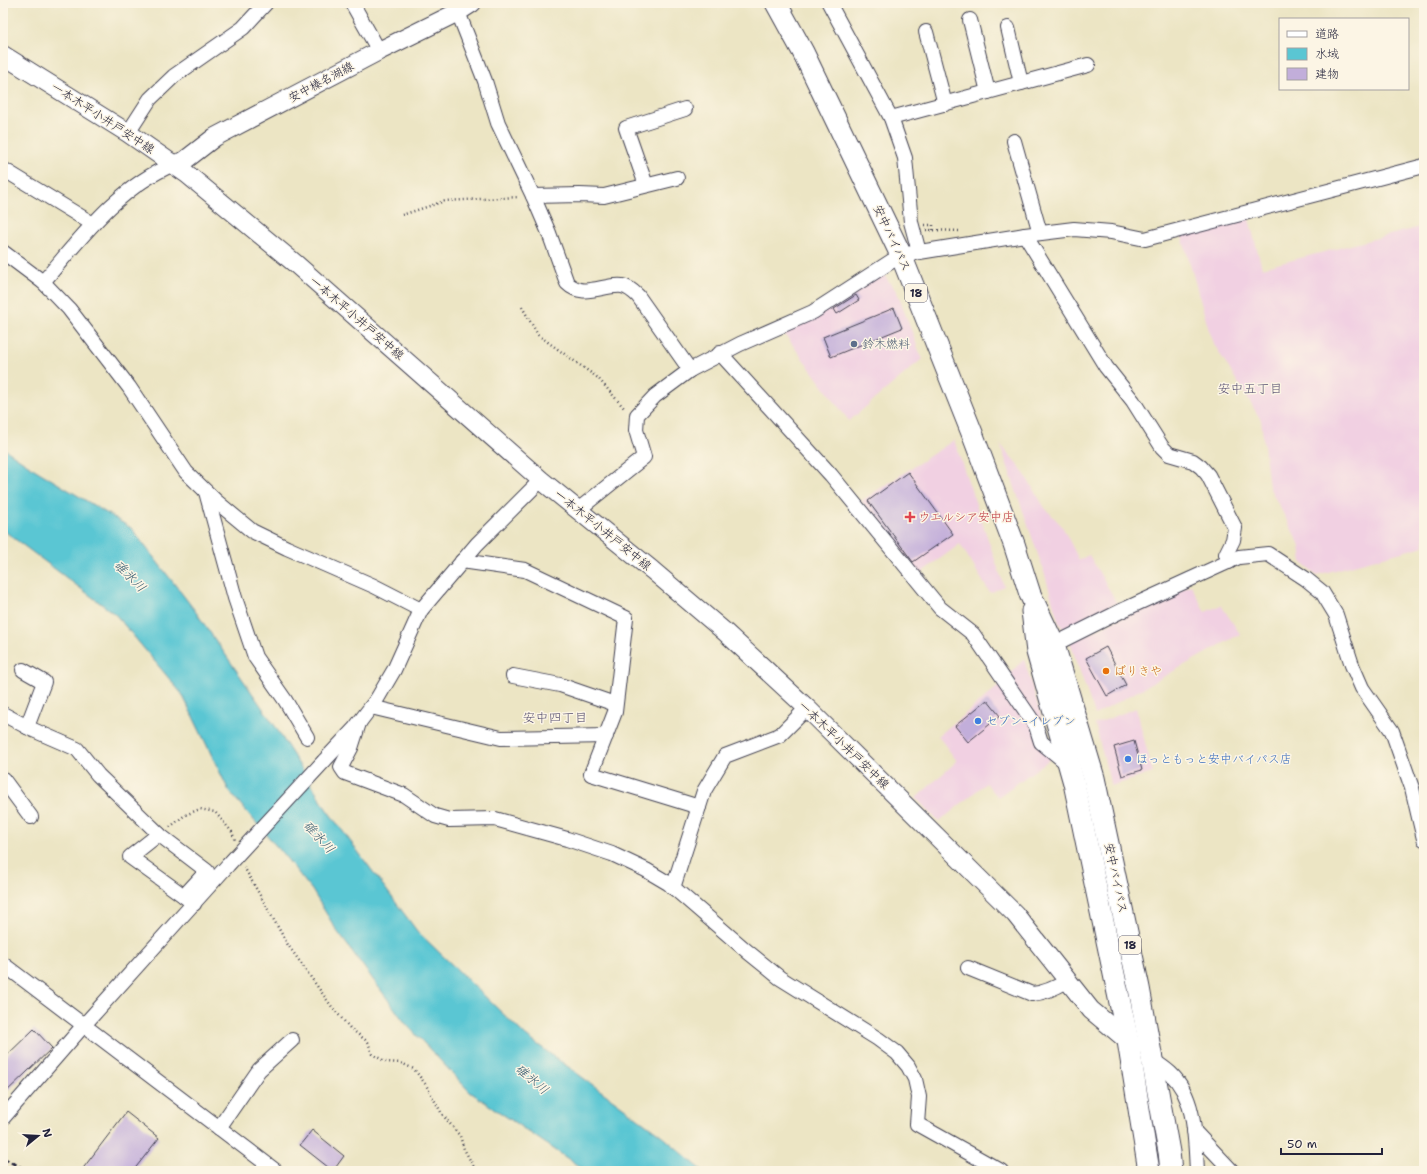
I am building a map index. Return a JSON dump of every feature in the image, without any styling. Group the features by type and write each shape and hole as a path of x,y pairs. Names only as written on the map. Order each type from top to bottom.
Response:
{"highway":[{"name":"安中バイパス","path":"776,3 910,253 972,433 1014,544 1046,648 1094,778 1153,1060 1170,1171"},
{"name":"安中バイパス","path":"1046,648 1069,765 1128,1041 1149,1171"}],"main road":[{"name":"安中榛名湖線","path":"174,164 184,161 215,137 465,7"},
{"name":"一本木平小井戸安中線","path":"3,55 128,133 174,164 297,265 541,480 652,570 719,627 807,708 1015,914 1091,1010 1153,1060"}],"street":[{"path":"128,133 150,99 174,76 243,28 266,3"},
{"path":"352,3 379,51"},
{"path":"829,3 891,118 905,158 911,222 910,253"},
{"path":"465,7 498,123 549,233 567,283 572,288 587,291 623,286 632,290 638,296 690,370"},
{"path":"970,20 988,92"},
{"path":"1008,28 1021,83"},
{"path":"926,32 945,104"},
{"path":"891,118 1088,65"},
{"path":"646,185 626,128 685,109"},
{"path":"1014,141 1040,233"},
{"path":"43,282 93,224 128,190 158,170 174,164"},
{"path":"578,510 644,457 636,430 637,415 655,396 690,370 720,353 813,312 910,253 1074,229 1111,232 1145,238 1424,166"},
{"path":"3,168 93,224"},
{"path":"533,196 604,196 677,178"},
{"path":"1025,235 1106,367 1133,401 1162,447 1169,454 1193,461 1208,475 1235,528 1233,540 1226,554 1229,562"},
{"path":"3,252 43,282 69,309 129,387 186,472 206,492 252,531 374,586 421,610"},
{"path":"720,353 831,475 940,608 973,634 1036,726 1041,742 1069,765"},
{"path":"189,900 235,863 359,723 394,670 421,610 477,544 541,480"},
{"path":"206,492 235,598 255,657 285,700 307,737"},
{"path":"1046,648 1123,610 1239,557 1268,554 1306,579 1322,592 1336,615 1352,665 1362,688 1392,731 1412,788 1424,839"},
{"path":"462,561 526,570 626,618 615,712 591,774 699,807"},
{"path":"23,670 44,682 27,727"},
{"path":"513,676 560,685 616,704"},
{"path":"371,707 501,738 606,736"},
{"path":"674,888 704,791 725,756 780,736 807,708"},
{"path":"3,714 27,727 77,749 98,775 160,835 207,871 189,900 84,1025 3,1118"},
{"path":"359,723 351,748 341,767 345,773 404,795 435,816 449,820 495,819 567,839 612,854 646,870 674,888 780,978 878,1039 896,1053 908,1066 915,1079 919,1097 917,1124 1002,1171"},
{"path":"3,780 30,817"},
{"path":"160,835 130,857 189,900"},
{"path":"3,964 276,1171"},
{"path":"968,968 1032,994 1040,994 1067,981"},
{"path":"219,1128 259,1070 292,1040"},
{"path":"1153,1060 1170,1072 1183,1091 1190,1105 1194,1131 1197,1171"},
{"path":"1194,1131 1232,1171"}],"path":[{"path":"402,215 445,201 533,196"},
{"path":"933,225 933,230"},
{"path":"925,230 962,230 975,243"},
{"path":"522,307 538,335 598,378 636,422"},
{"path":"160,835 185,815 200,809 215,812 232,832 237,847"},
{"path":"235,863 244,868 288,945 312,980 350,1028 368,1042 372,1054 386,1062 401,1063 414,1069 426,1085 442,1114 460,1136 464,1150 476,1171"}],"shaded area":[{"path":"1248,215 1262,268 1424,226 1424,546 1317,575 1302,563 1300,545 1269,487 1261,420 1212,341 1181,233"},
{"name":"鈴木燃料","path":"882,272 897,292 922,359 849,421 780,328"},
{"path":"954,440 1004,586 990,593 960,544 918,575 861,501"},
{"path":"1000,444 1020,467 1045,508 1062,526 1079,560 1089,555 1117,603 1065,629 1059,624 1045,575"},
{"path":"1191,585 1205,612 1221,605 1240,634 1095,715 1070,642"},
{"path":"1024,659 1053,757 998,797 986,783 939,822 916,798 957,761 938,736 1000,685"},
{"path":"1136,708 1153,773 1111,786 1095,724"}],"water":[{"name":"碓氷川","path":"3,448 34,469 131,528 193,608 275,726 327,810 417,931 526,1036 661,1135 703,1171 586,1171 470,1092 406,1024 337,931 312,890 229,791 182,694 116,615 3,530"}],"building":[{"path":"856,295 859,300 837,314 834,309"},
{"path":"894,308 902,328 831,357 823,337"},
{"name":"ウエルシア安中店","path":"908,472 953,534 913,562 868,501"},
{"name":"ばりきや","path":"1106,647 1126,685 1107,696 1086,658"},
{"name":"セブン-イレブン","path":"987,700 1000,716 968,742 955,726"},
{"name":"ほっともっと安中バイパス店","path":"1134,741 1142,770 1122,776 1114,747"},
{"path":"34,1029 52,1048 3,1095 3,1059"},
{"path":"126,1112 159,1138 133,1171 81,1171"},
{"path":"312,1130 344,1156 333,1171 300,1145"}],"railway":[{"path":"3,1158 28,1171"},
{"path":"3,1167 10,1171"}],"place":[{"name":"鈴木燃料","path":"854,344"},
{"name":"ウエルシア安中店","path":"910,517"},
{"name":"ばりきや","path":"1106,671"},
{"name":"セブン-イレブン","path":"978,721"},
{"name":"ほっともっと安中バイパス店","path":"1128,759"}],"district":[{"name":"安中五丁目","path":"1250,388"},
{"name":"安中四丁目","path":"555,717"}]}
